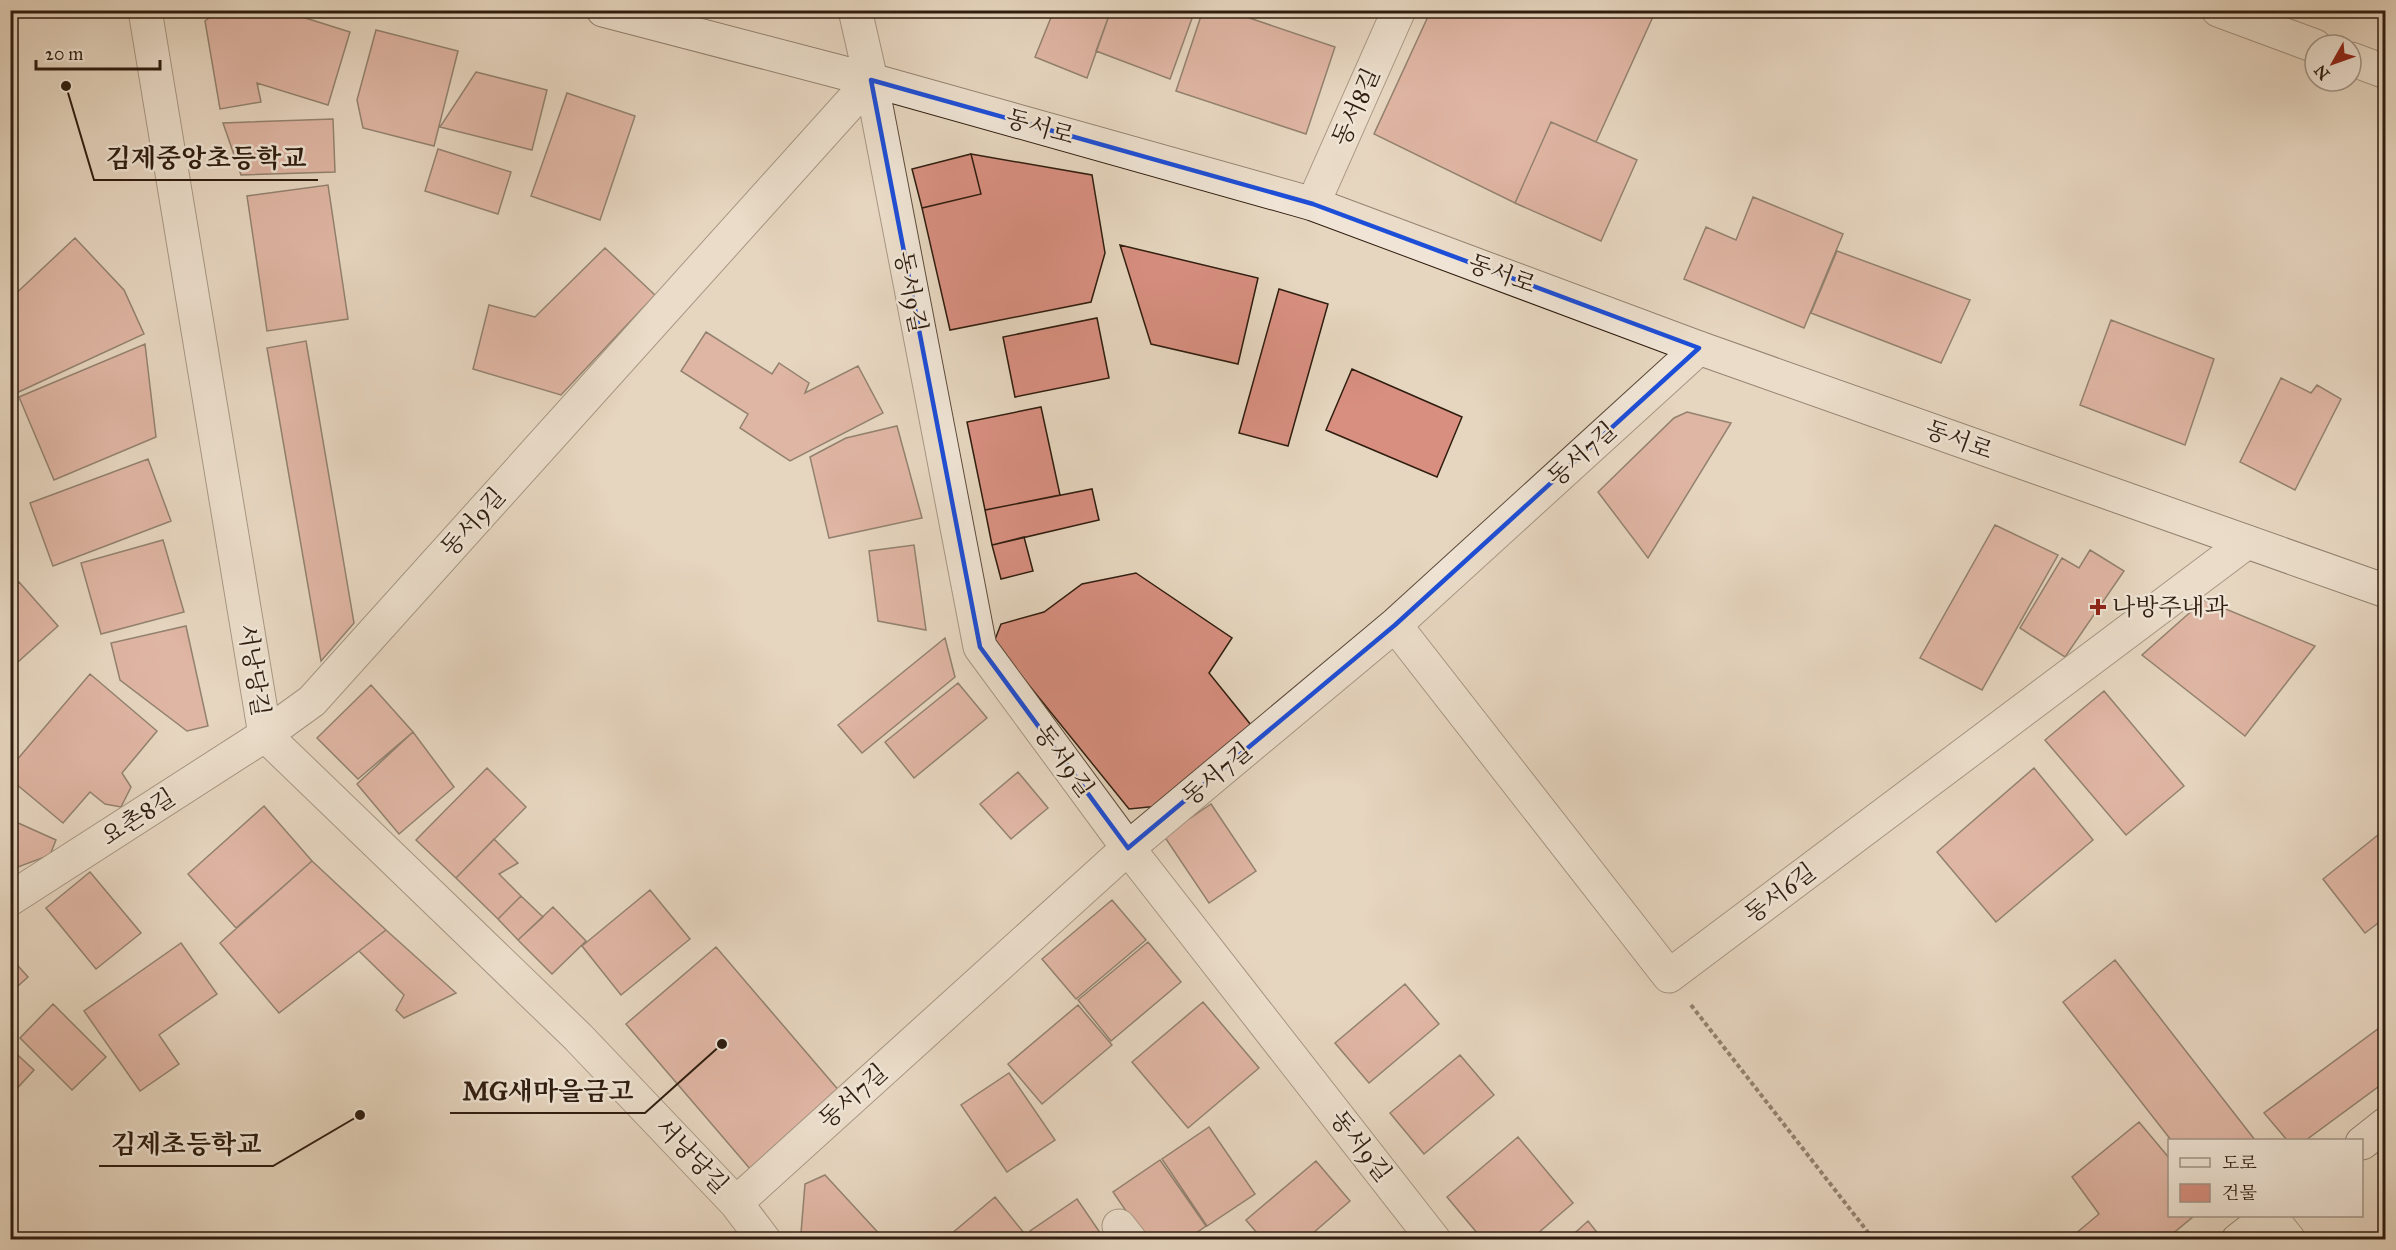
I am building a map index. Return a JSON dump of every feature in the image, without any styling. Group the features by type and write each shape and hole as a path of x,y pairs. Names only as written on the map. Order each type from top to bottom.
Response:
{"street":[{"name":"서낭당길","path":"145,10 265,735 578,1037 736,1203 764,1239"},
{"name":"동서로","path":"603,10 871,80 1313,204 1700,348 2385,591"},
{"path":"855,10 871,80"},
{"name":"동서8길","path":"1313,204 1399,10"},
{"path":"2218,10 2303,42"},
{"path":"2363,64 2385,72"},
{"name":"동서9길","path":"265,735 312,701 871,80"},
{"name":"동서9길","path":"871,80 980,647 1128,848 1425,1236"},
{"name":"동서7길","path":"736,1203 1128,848 1395,625 1700,348"},
{"name":"동서6길","path":"1669,976 2247,542"},
{"path":"1395,625 1669,976"},
{"name":"요촌8길","path":"10,899 265,735"},
{"path":"2363,1141 2385,1124"},
{"path":"2238,1239 2267,1217"},
{"path":"2272,1217 2289,1239"}],"path":[{"path":"1669,976 1874,1239"}],"highlighted area":[{"path":"871,80 1313,204 1699,348 1395,625 1128,848 980,647"}],"building":[{"path":"219,10 280,10 350,32 328,105 257,83 261,102 220,109 205,21"},
{"path":"1054,10 1111,10 1087,78 1035,57"},
{"path":"1111,10 1195,10 1170,79 1096,51"},
{"path":"1203,10 1226,10 1335,47 1306,134 1176,91"},
{"path":"1431,10 1656,10 1596,142 1551,122 1515,203 1374,134"},
{"path":"376,30 458,51 434,146 363,128 357,100"},
{"path":"476,72 547,90 532,150 440,127"},
{"path":"567,93 635,116 600,220 531,196"},
{"path":"333,119 335,172 241,175 223,123"},
{"path":"1551,122 1637,160 1601,241 1515,203"},
{"path":"438,149 511,172 498,214 425,191"},
{"path":"971,154 1092,175 1105,253 1091,302 950,330 922,208 981,194"},
{"path":"971,154 981,194 922,208 912,169"},
{"path":"328,185 348,319 267,331 247,196"},
{"path":"1753,197 1843,234 1804,328 1684,279 1706,227 1736,240"},
{"path":"75,238 124,290 144,334 12,395 10,299"},
{"path":"1120,245 1258,278 1238,364 1151,344"},
{"path":"605,248 655,295 561,395 473,369 489,305 535,317"},
{"path":"1837,251 1970,300 1941,363 1811,313"},
{"path":"1279,289 1328,304 1288,446 1239,433"},
{"path":"1097,318 1109,378 1015,397 1003,337"},
{"path":"2111,320 2214,359 2185,445 2080,405"},
{"path":"706,332 772,374 779,363 809,383 805,393 858,366 883,413 790,461 740,428 748,414 681,371"},
{"path":"306,341 354,623 321,661 267,348"},
{"path":"145,344 156,437 54,480 19,397"},
{"path":"1352,369 1462,417 1437,477 1326,430"},
{"path":"2281,378 2311,393 2317,385 2341,399 2295,490 2240,462"},
{"path":"1041,407 1060,495 985,510 967,422"},
{"path":"1687,412 1731,423 1648,558 1598,492 1674,418"},
{"path":"897,426 922,518 829,538 810,457 846,438"},
{"path":"148,459 171,521 53,566 30,503"},
{"path":"1092,489 1099,520 992,545 985,510"},
{"path":"1995,525 2058,555 1982,690 1920,658"},
{"path":"1024,537 1033,571 1001,579 992,545"},
{"path":"163,540 184,612 101,634 81,563"},
{"path":"914,545 926,630 878,621 869,551"},
{"path":"2090,550 2124,571 2065,657 2020,628 2062,558 2079,568"},
{"path":"1136,573 1232,638 1209,673 1255,730 1159,806 1129,809 994,642 1001,624 1044,612 1082,584"},
{"path":"19,582 58,626 10,669 10,590"},
{"path":"2204,600 2315,646 2245,736 2142,655"},
{"path":"186,626 208,726 187,731 120,680 111,643"},
{"path":"945,638 955,677 862,753 838,725"},
{"path":"90,674 157,731 122,773 131,787 121,807 105,804 90,792 63,823 10,779 10,768"},
{"path":"958,683 987,718 914,778 885,742"},
{"path":"371,685 413,732 358,779 317,738"},
{"path":"2104,691 2184,786 2126,835 2045,740"},
{"path":"413,732 454,787 399,834 357,784"},
{"path":"487,768 526,807 456,878 416,840"},
{"path":"2034,768 2093,840 1996,922 1937,852"},
{"path":"1018,772 1048,808 1011,839 980,804"},
{"path":"1211,804 1256,871 1209,903 1164,836"},
{"path":"264,806 312,861 236,928 188,874"},
{"path":"16,822 56,840 50,855 10,870 10,826"},
{"path":"2383,831 2386,835 2386,917 2365,933 2323,879"},
{"path":"494,839 518,863 499,874 521,896 498,919 456,878"},
{"path":"312,861 386,930 279,1013 220,943"},
{"path":"90,872 141,933 96,969 46,908"},
{"path":"650,890 690,939 621,995 582,946"},
{"path":"521,896 543,917 518,940 498,919"},
{"path":"1112,900 1146,940 1076,999 1042,959"},
{"path":"553,907 586,941 552,974 518,940"},
{"path":"386,930 456,993 404,1018 396,1010 404,995 359,951"},
{"path":"1148,942 1181,982 1111,1041 1078,1000"},
{"path":"181,943 217,994 159,1035 179,1064 140,1091 84,1011"},
{"path":"716,947 841,1093 751,1170 626,1024"},
{"path":"10,957 28,977 10,993"},
{"path":"2115,960 2254,1139 2170,1139 2063,1002"},
{"path":"1405,984 1439,1024 1369,1083 1335,1043"},
{"path":"1203,1002 1259,1068 1188,1128 1132,1062"},
{"path":"53,1004 106,1057 72,1090 20,1038"},
{"path":"1078,1005 1112,1045 1042,1104 1008,1064"},
{"path":"2386,1023 2386,1081 2307,1139 2286,1139 2264,1113"},
{"path":"10,1048 34,1070 10,1096"},
{"path":"1460,1055 1494,1095 1424,1154 1390,1113"},
{"path":"1009,1073 1055,1140 1007,1172 961,1105"},
{"path":"2139,1122 2168,1157 2168,1217 2193,1217 2165,1240 2068,1240 2099,1214 2072,1177"},
{"path":"1209,1127 1255,1194 1207,1226 1162,1159"},
{"path":"1518,1137 1573,1203 1530,1240 1483,1240 1447,1197"},
{"path":"1160,1160 1206,1226 1186,1240 1146,1240 1113,1192"},
{"path":"1316,1161 1350,1201 1305,1240 1263,1240 1246,1220"},
{"path":"825,1175 885,1240 807,1240 801,1233 805,1184"},
{"path":"995,1197 1028,1238 1026,1240 944,1240"},
{"path":"1077,1199 1105,1240 1036,1240 1030,1231"},
{"path":"1588,1221 1603,1240 1567,1240"}],"place":[{"name":"김제중앙초등학교","path":"66,86"},
{"name":"나방주내과","path":"2098,607"},
{"name":"MG새마을금고","path":"722,1044"},
{"name":"김제초등학교","path":"360,1115"}]}
